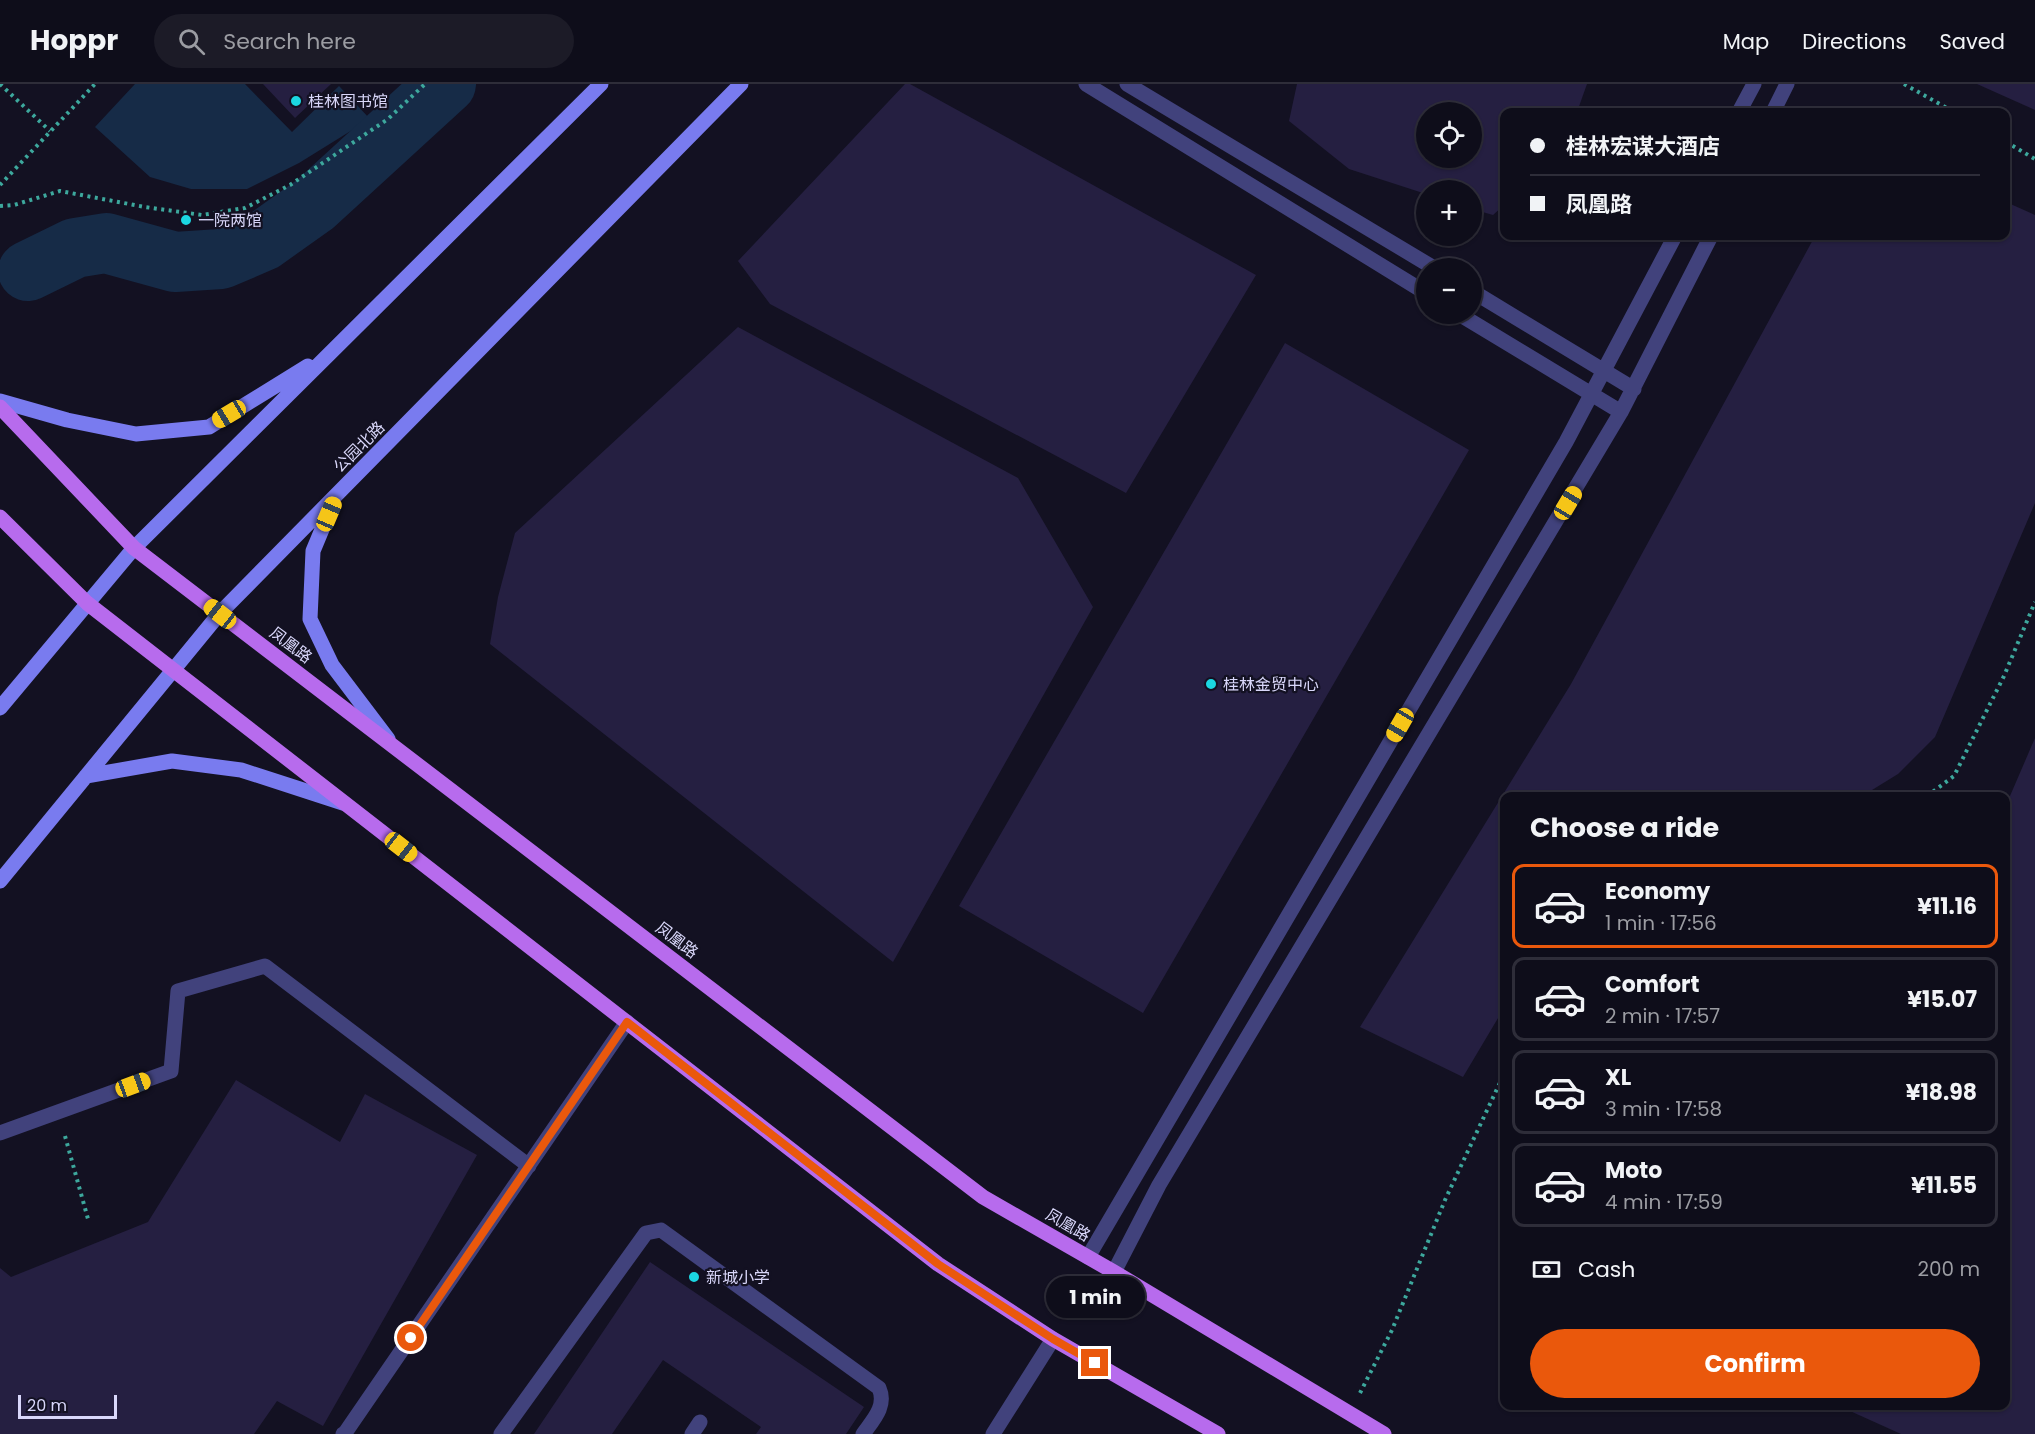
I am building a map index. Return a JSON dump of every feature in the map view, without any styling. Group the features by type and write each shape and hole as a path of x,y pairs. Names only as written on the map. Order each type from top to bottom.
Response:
{"main road":[{"path":"0,708 134,548 601,84"},
{"name":"公园北路","path":"0,881 220,614 741,84"},
{"path":"0,401 67,420 136,434 209,427 331,351"},
{"name":"凤凰路","path":"0,407 134,548 983,1197 1114,1272 1384,1434"},
{"path":"336,495 314,551 310,619 332,665 391,744"},
{"path":"0,517 87,603 938,1264 1053,1339 1218,1434"},
{"path":"86,776 172,761 240,771 345,804"}],"street":[{"path":"1086,84 1416,287"},
{"path":"1127,84 1417,258"},
{"path":"1741,108 1754,84"},
{"path":"1775,108 1787,84"},
{"path":"1088,1257 1560,452 1673,240"},
{"path":"1114,1272 1166,1175 1634,390 1709,240"},
{"path":"1482,297 1634,390"},
{"path":"1475,324 1621,412"},
{"path":"0,1133 171,1071 178,991 265,966 529,1166"},
{"path":"343,1434 627,1022"},
{"path":"501,1434 646,1233 661,1230 879,1388 881,1406 863,1434"},
{"path":"993,1434 1053,1339"}],"path":[{"path":"0,84 50,131"},
{"path":"0,184 95,84"},
{"path":"0,206 14,205 60,191 202,215 245,208 290,185 388,119 424,84"},
{"path":"1904,84 1947,108"},
{"path":"2010,144 2035,159"},
{"path":"1932,792 1954,776 2004,676 2035,602"},
{"path":"1349,1413 1392,1330 1445,1200 1500,1083"},
{"path":"58,1112 88,1220"}],"water":[{"path":"135,84 245,84 292,132 339,86 370,119 299,163 247,189 191,189 150,177 95,127"}],"building":[{"name":"桂林图书馆","path":"263,84 331,84 295,118"},
{"path":"905,84 910,84 1256,275 1126,493 770,304 738,261"},
{"path":"1297,84 1587,84 1578,108 1500,108 1500,209 1493,215 1482,212 1482,180 1416,180 1416,191 1349,169 1289,121"},
{"path":"1977,84 2035,84 2035,110"},
{"path":"2010,204 2035,215 2035,503 1935,737 1898,774 1866,792 1505,792 1571,684 1813,240 2010,240"},
{"path":"738,327 1018,478 1093,607 893,962 490,644 498,597 515,533"},
{"name":"桂林金贸中心","path":"1285,343 1469,450 1143,1013 959,906"},
{"path":"2035,738 2035,1434 1901,1434 1848,1410 2010,1410 2010,796"},
{"path":"1500,799 1500,1015 1463,1077 1360,1027"},
{"path":"236,1080 340,1142 365,1094 477,1155 323,1426 277,1401 254,1434 0,1434 0,1268 11,1277 148,1222"},
{"path":"650,1262 864,1407 846,1434 756,1434 761,1427 663,1360 612,1434 534,1434"}],"waterway":[{"path":"28,271 75,248 106,243 175,262 221,259 263,241 315,204 446,84"}],"place":[{"name":"桂林图书馆","path":"296,101"},
{"name":"一院两馆","path":"186,220"},
{"name":"桂林金贸中心","path":"1211,684"},
{"name":"新城小学","path":"694,1277"}],"route":[{"path":"411,1338 627,1022 938,1264 1053,1339 1095,1363"}]}
